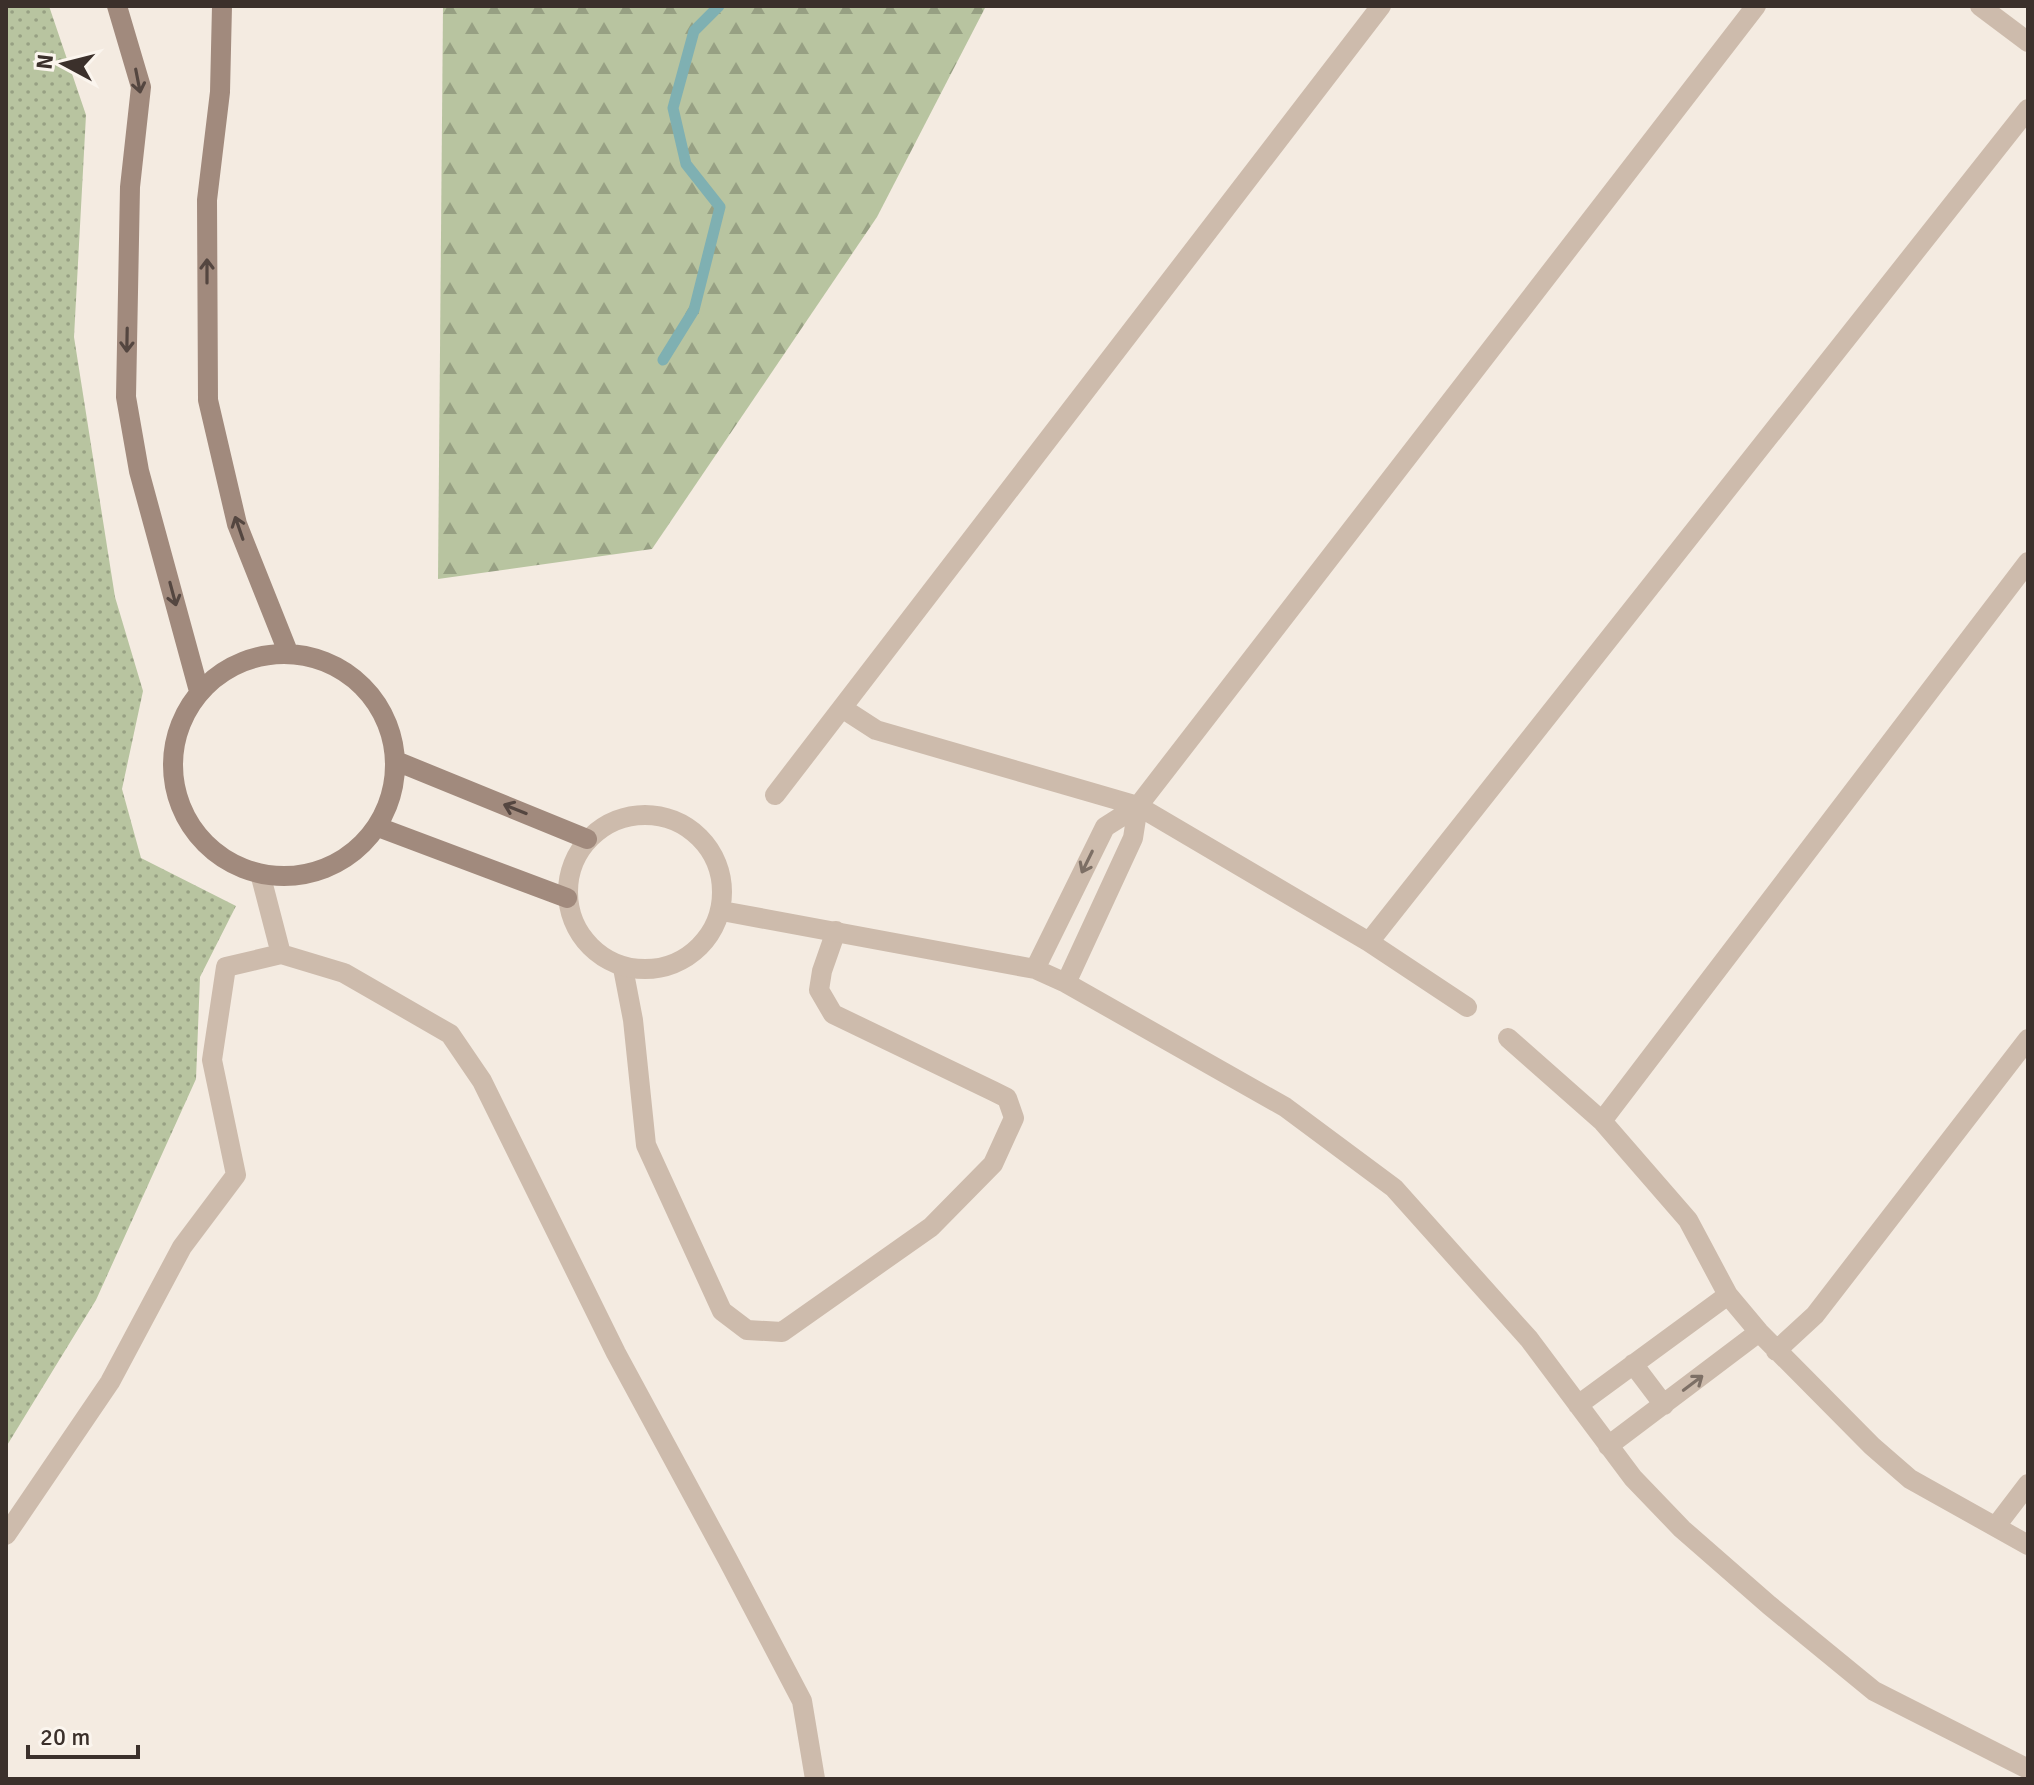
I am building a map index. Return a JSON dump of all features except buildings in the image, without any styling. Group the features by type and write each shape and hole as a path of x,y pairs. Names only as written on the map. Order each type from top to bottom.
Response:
{"street":[{"path":"117,6 141,87 130,187 126,397 139,471 199,691"},
{"path":"222,6 220,92 207,200 208,400 237,524 288,652"},
{"path":"775,795 1381,6"},
{"path":"1035,969 1105,827 1138,806 1756,6"},
{"path":"1980,6 2028,42"},
{"path":"1369,942 2028,109"},
{"path":"1602,1121 2028,562"},
{"path":"288,652 328,662 363,685 387,720 396,761 378,827 327,871 261,877 209,851 176,803 173,744 199,691 239,662 288,652"},
{"path":"842,708 876,730 1138,806 1369,942 1467,1007"},
{"path":"396,761 587,839"},
{"path":"1066,983 1133,838 1138,806"},
{"path":"632,813 682,821 718,859 722,911 701,947 665,968 623,968 585,941 567,898 570,866 587,839 632,813"},
{"path":"378,827 567,898"},
{"path":"261,877 281,954"},
{"path":"722,911 1035,969 1066,983 1285,1107 1394,1188 1529,1339 1633,1478 1682,1529 1874,1691 2028,1769"},
{"path":"623,968 633,1020 646,1145 722,1311 747,1330 782,1332 931,1227 993,1164 1014,1118 1007,1098 833,1014 819,990 836,931"},
{"path":"6,1535 110,1382 182,1247 236,1175 212,1060 226,967 281,954 344,973 450,1034 482,1081 616,1353 802,1701 815,1779"},
{"path":"1508,1038 1602,1121 1688,1220 1728,1295 1776,1351 1872,1446 1910,1479 2028,1545"},
{"path":"1776,1351 1815,1315 2028,1039"},
{"path":"1578,1405 1728,1295"},
{"path":"1608,1446 1759,1332"},
{"path":"1633,1364 1664,1405"},
{"path":"1996,1526 2028,1484"}],"green space":[{"path":"6,6 49,6 86,115 74,337 115,597 143,691 122,789 141,858 236,906 200,977 196,1079 96,1300 6,1447"},
{"path":"443,6 986,6 877,217 652,549 438,579"}],"waterway":[{"path":"663,360 694,310 720,207 686,164 673,108 694,31 719,6"}]}
